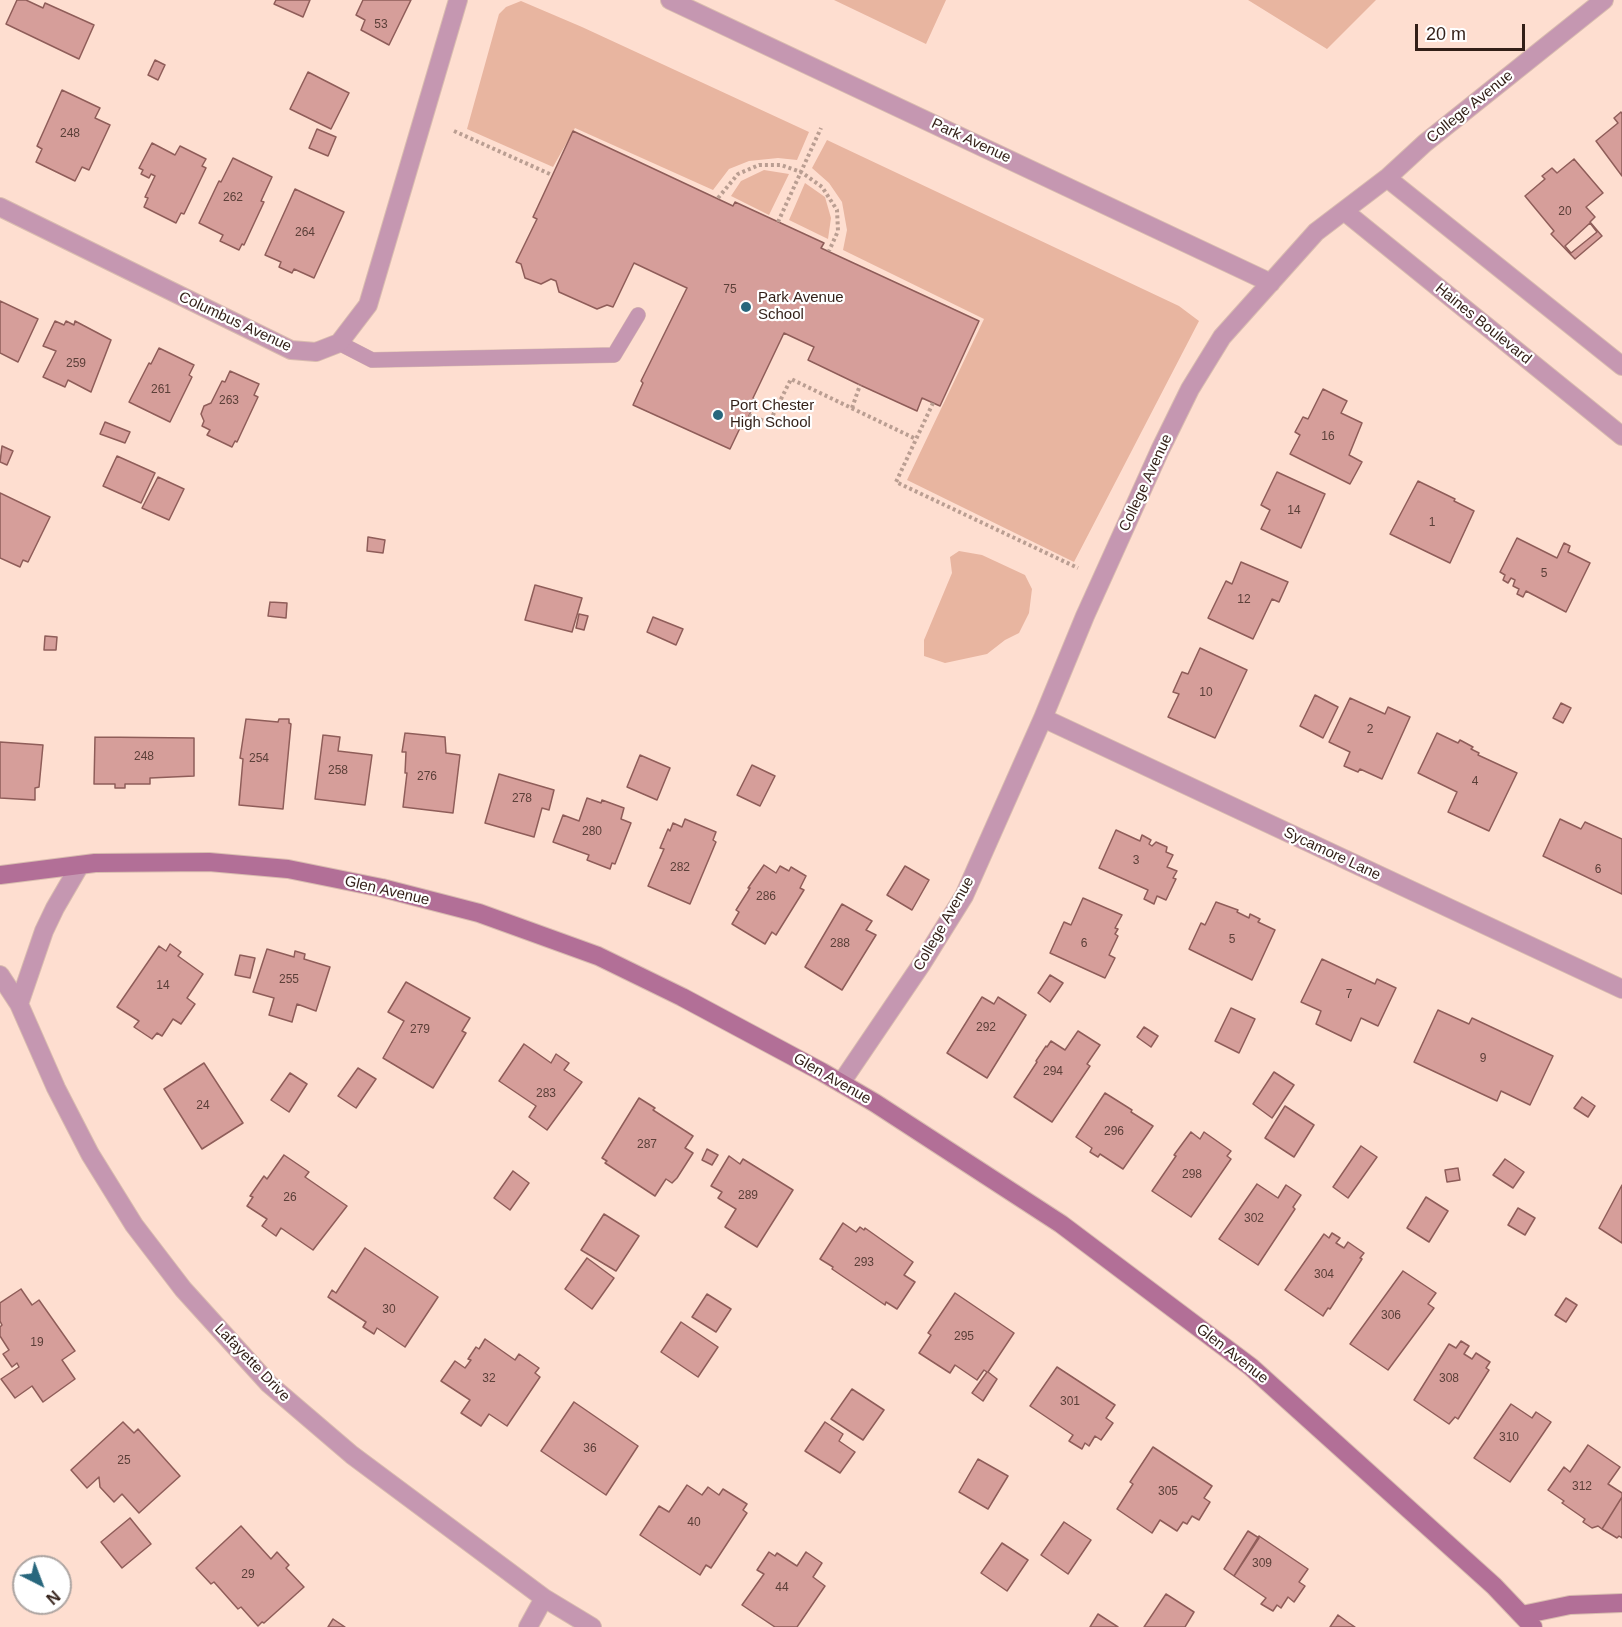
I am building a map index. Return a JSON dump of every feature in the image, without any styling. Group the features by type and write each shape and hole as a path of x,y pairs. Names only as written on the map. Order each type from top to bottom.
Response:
{"street":[{"path":"339,343 368,305 458,0"},
{"name":"Park Avenue","path":"670,0 1271,283"},
{"name":"College Avenue","path":"841,1083 921,965 964,896 1043,718 1089,606 1160,450 1190,389 1222,337 1316,232 1387,178 1425,144 1604,0"},
{"path":"1387,178 1622,366"},
{"name":"Columbus Avenue","path":"0,207 291,350 316,352 339,343"},
{"name":"Haines Boulevard","path":"1344,211 1622,436"},
{"name":"Sycamore Lane","path":"1043,718 1622,989"},
{"name":"Glen Avenue","path":"0,875 95,863 209,862 288,869 382,888 479,913 598,956 682,997 841,1083 1061,1224 1251,1367 1494,1586 1528,1621"},
{"path":"19,1004 44,931 80,866"},
{"name":"Lafayette Drive","path":"0,975 19,1004 56,1088 90,1154 134,1225 183,1289 269,1384 344,1448 544,1598 592,1627"},
{"path":"528,1627 544,1598"},
{"path":"1528,1621 1570,1605 1622,1603"}],"lane":[{"path":"339,343 372,360 614,355 638,315"}],"path":[{"path":"778,222 821,128"},
{"path":"454,131 552,175"},
{"path":"718,198 738,174 759,165 781,165 801,172 822,187 837,210 838,231 829,251"},
{"path":"749,415 769,423 791,379 916,439"},
{"path":"852,408 860,385"},
{"path":"933,403 896,482 1079,568"}],"shaded area":[{"path":"834,0 946,0 926,44"},
{"path":"1248,0 1376,0 1327,49"},
{"path":"521,1 809,132 797,160 778,158 749,161 729,169 713,190 575,128 553,167 467,129 499,14 506,7"},
{"path":"827,140 1179,306 1199,321 1074,562 907,480 984,319 843,250 847,230 842,202 829,183 812,168"},
{"path":"764,170 789,174 769,215 731,196 741,181"},
{"path":"805,183 825,197 831,218 828,239 789,220"},
{"path":"959,551 982,555 1025,575 1032,589 1029,613 1019,633 1005,640 987,654 945,663 924,656 924,640 952,573 950,557"}],"building":[{"path":"17,0 26,0 43,8 45,3 94,25 79,59 6,24"},
{"path":"276,0 310,0 303,17 274,4"},
{"path":"363,0 411,0 389,45 361,30 365,20 356,15"},
{"path":"155,60 165,65 158,80 148,75"},
{"path":"308,72 349,93 331,129 290,109"},
{"path":"62,90 100,108 95,118 110,125 89,170 82,167 75,181 36,162 42,149 37,146"},
{"path":"1621,112 1622,176 1596,141 1618,123 1614,118"},
{"path":"317,129 336,137 328,156 309,148"},
{"path":"573,131 733,206 735,202 824,243 821,248 979,321 940,406 922,398 917,411 860,385 808,360 814,347 784,333 753,398 756,400 743,429 740,428 730,449 633,405 643,383 641,381 687,288 634,263 613,307 607,305 597,309 559,292 556,281 551,279 541,284 525,278 521,264 516,262 537,219 533,217"},
{"path":"152,143 175,155 180,146 206,159 202,166 206,168 184,214 181,213 176,223 144,207 148,198 145,197 155,176 151,174 149,178 141,174 143,170 139,168"},
{"path":"233,158 272,177 261,201 264,202 244,245 242,244 239,250 220,241 223,235 199,223"},
{"path":"1574,159 1603,193 1586,207 1595,217 1590,222 1602,236 1575,259 1551,234 1554,231 1525,196 1545,179 1542,176 1552,168 1557,173"},
{"path":"295,189 344,212 314,278 294,269 292,273 279,267 281,262 265,255"},
{"path":"1590,223 1597,232 1571,253 1565,246"},
{"path":"0,301 38,319 18,362 0,353"},
{"path":"55,321 64,325 66,321 74,325 75,321 111,340 91,392 68,380 65,387 43,377 56,351 43,346"},
{"path":"159,348 194,365 189,375 192,377 170,422 129,402"},
{"path":"230,371 259,384 254,395 258,397 237,442 235,441 232,447 207,435 210,430 202,426 204,421 201,414 204,406 211,403"},
{"path":"1323,389 1347,401 1341,413 1362,423 1349,455 1362,462 1350,484 1290,454 1300,435 1295,432 1303,417 1308,419"},
{"path":"105,422 130,432 125,443 100,434"},
{"path":"2,446 13,451 7,465 0,462"},
{"path":"117,456 155,473 141,503 103,486"},
{"path":"1277,472 1325,494 1301,548 1261,529 1270,510 1261,505"},
{"path":"158,477 184,489 169,520 142,508"},
{"path":"1418,481 1474,511 1450,563 1390,534"},
{"path":"0,493 50,517 28,562 23,560 20,567 0,558"},
{"path":"368,537 385,540 383,553 367,551"},
{"path":"1517,538 1557,558 1564,543 1570,546 1568,552 1590,563 1566,612 1526,591 1523,597 1517,594 1519,589 1513,586 1515,580 1511,578 1508,583 1503,580 1505,575 1500,572"},
{"path":"1241,562 1288,582 1279,602 1272,599 1253,639 1208,618 1226,581 1232,584"},
{"path":"535,585 582,598 572,632 525,620"},
{"path":"270,602 287,603 286,618 268,616"},
{"path":"579,614 588,616 584,630 576,628"},
{"path":"653,617 683,629 676,645 647,632"},
{"path":"45,636 57,637 56,650 44,650"},
{"path":"1200,648 1247,670 1215,738 1168,717 1179,694 1173,692 1182,672 1188,674"},
{"path":"1315,695 1338,707 1323,738 1300,726"},
{"path":"1350,698 1385,714 1388,707 1410,717 1382,779 1360,769 1358,772 1344,766 1350,752 1329,742"},
{"path":"1561,703 1571,708 1563,723 1553,718"},
{"path":"246,719 278,722 279,719 289,719 291,724 283,809 239,805 243,759 240,758"},
{"path":"405,733 445,737 446,753 460,755 453,813 403,807 407,773 405,773 406,752 402,752"},
{"path":"1437,733 1458,743 1460,740 1473,747 1471,749 1479,753 1478,755 1517,773 1489,831 1448,812 1457,792 1418,773"},
{"path":"323,735 340,737 338,751 372,755 365,805 315,799"},
{"path":"95,737 194,738 194,776 150,778 150,784 125,784 125,788 115,788 115,784 94,784"},
{"path":"0,742 43,745 39,787 35,788 35,800 0,798"},
{"path":"640,755 670,768 657,800 627,787"},
{"path":"752,765 775,776 760,806 737,795"},
{"path":"499,774 554,790 549,810 542,808 534,837 485,823"},
{"path":"587,798 601,803 602,800 624,808 621,819 631,823 615,864 612,863 610,869 587,860 589,855 553,842 563,815 579,821"},
{"path":"685,819 716,832 713,840 716,842 690,904 648,886 664,849 660,848 668,829 670,831 673,823 682,827"},
{"path":"1560,819 1581,829 1585,822 1622,839 1622,894 1543,856"},
{"path":"1116,830 1140,841 1142,835 1151,840 1149,844 1152,846 1156,842 1167,847 1166,852 1173,855 1167,867 1177,871 1173,878 1176,879 1166,900 1157,896 1154,904 1144,899 1148,890 1099,868"},
{"path":"764,865 776,873 780,866 789,871 791,867 806,876 800,888 804,890 776,935 772,932 765,944 732,924 739,912 736,910"},
{"path":"905,866 929,880 912,910 887,895"},
{"path":"1083,898 1122,915 1115,928 1118,929 1115,934 1118,936 1109,955 1115,958 1105,978 1050,953 1064,922 1071,925"},
{"path":"1216,902 1238,910 1237,912 1249,918 1250,914 1260,919 1258,922 1275,930 1252,980 1189,949 1201,923 1205,925"},
{"path":"842,904 872,921 866,930 876,935 842,990 805,967"},
{"path":"170,944 181,952 178,956 203,974 187,998 195,1004 181,1024 173,1019 162,1036 157,1033 152,1039 134,1027 139,1021 117,1007 159,946 166,951"},
{"path":"267,949 294,957 295,951 305,954 304,959 330,967 316,1011 297,1004 292,1022 269,1015 274,998 253,992"},
{"path":"240,955 255,958 250,978 235,975"},
{"path":"1322,959 1375,984 1377,979 1396,988 1378,1026 1361,1018 1351,1041 1316,1024 1321,1011 1301,1002"},
{"path":"1050,975 1063,983 1050,1002 1038,993"},
{"path":"406,982 470,1018 462,1031 466,1033 433,1088 383,1058 404,1021 388,1012"},
{"path":"982,997 994,1004 998,997 1026,1015 987,1078 947,1053"},
{"path":"1231,1008 1255,1019 1239,1053 1215,1041"},
{"path":"1438,1010 1469,1024 1472,1018 1553,1056 1530,1105 1501,1091 1497,1101 1414,1062"},
{"path":"1144,1027 1158,1036 1151,1047 1137,1037"},
{"path":"1078,1031 1100,1045 1087,1064 1090,1066 1052,1122 1014,1097 1046,1046 1051,1041 1065,1050"},
{"path":"524,1044 551,1063 556,1054 569,1063 564,1070 582,1082 547,1130 529,1117 536,1106 499,1081"},
{"path":"204,1063 243,1123 202,1149 164,1089"},
{"path":"358,1068 376,1079 356,1108 338,1096"},
{"path":"1274,1072 1294,1085 1272,1118 1253,1104"},
{"path":"290,1073 307,1084 289,1112 271,1100"},
{"path":"1105,1093 1153,1126 1123,1169 1100,1154 1098,1157 1090,1152 1092,1148 1076,1137"},
{"path":"1582,1097 1595,1106 1588,1117 1574,1108"},
{"path":"639,1098 693,1136 685,1148 693,1153 677,1178 672,1183 666,1179 655,1196 605,1163 607,1161 602,1158"},
{"path":"1285,1106 1314,1125 1294,1157 1265,1138"},
{"path":"1191,1132 1200,1139 1204,1132 1231,1151 1227,1156 1231,1159 1191,1217 1152,1191"},
{"path":"1361,1146 1377,1157 1348,1198 1333,1187"},
{"path":"707,1149 718,1155 712,1165 702,1160"},
{"path":"284,1155 309,1172 305,1177 347,1206 313,1250 281,1228 276,1236 262,1226 267,1219 247,1206 253,1197 250,1196 264,1176 267,1179"},
{"path":"729,1156 740,1164 743,1159 793,1190 757,1247 725,1227 736,1209 718,1198 722,1192 711,1186"},
{"path":"1505,1159 1524,1172 1513,1188 1493,1175"},
{"path":"1458,1168 1460,1180 1447,1182 1445,1170"},
{"path":"513,1171 529,1183 510,1210 494,1198"},
{"path":"1257,1184 1278,1198 1286,1185 1301,1195 1293,1207 1295,1209 1258,1265 1219,1239"},
{"path":"1622,1185 1622,1243 1599,1228"},
{"path":"1426,1197 1448,1211 1429,1242 1407,1228"},
{"path":"1518,1208 1535,1218 1525,1235 1508,1225"},
{"path":"604,1214 639,1236 616,1271 581,1250"},
{"path":"843,1223 856,1232 860,1227 864,1230 865,1228 913,1262 904,1275 915,1282 897,1309 886,1302 885,1305 820,1259"},
{"path":"1332,1233 1340,1238 1336,1243 1344,1248 1348,1242 1364,1253 1330,1309 1328,1308 1323,1316 1285,1290 1324,1234 1329,1238"},
{"path":"365,1248 438,1297 405,1347 377,1328 374,1334 363,1327 366,1322 328,1297 332,1290 336,1293"},
{"path":"587,1258 614,1278 592,1309 565,1289"},
{"path":"1403,1271 1436,1293 1428,1304 1434,1308 1388,1370 1350,1344"},
{"path":"21,1289 32,1305 39,1300 75,1351 62,1360 75,1379 43,1402 32,1386 15,1398 1,1379 19,1367 17,1363 12,1367 3,1354 9,1350 0,1336 2,1325 0,1303"},
{"path":"955,1293 1014,1333 988,1372 997,1379 983,1401 972,1393 987,1372 984,1370 977,1380 955,1365 950,1373 919,1353 931,1335 928,1333"},
{"path":"707,1294 731,1309 716,1332 692,1317"},
{"path":"1566,1298 1577,1305 1566,1322 1555,1315"},
{"path":"681,1322 718,1347 698,1377 661,1352"},
{"path":"485,1339 515,1360 519,1354 539,1368 535,1373 540,1377 507,1426 489,1414 481,1426 461,1413 470,1400 441,1381 455,1361 465,1368 476,1347 479,1349"},
{"path":"1461,1341 1469,1346 1464,1354 1472,1359 1476,1353 1490,1362 1486,1368 1489,1370 1458,1419 1455,1417 1449,1424 1414,1400 1449,1344 1456,1348"},
{"path":"1057,1367 1115,1405 1106,1418 1113,1423 1101,1440 1095,1436 1089,1446 1085,1443 1082,1449 1069,1441 1073,1435 1030,1406"},
{"path":"852,1389 884,1410 863,1440 831,1419"},
{"path":"574,1402 638,1446 606,1495 541,1451"},
{"path":"1511,1404 1532,1418 1536,1412 1551,1422 1510,1482 1474,1458"},
{"path":"123,1422 134,1433 138,1429 180,1476 139,1513 122,1494 114,1502 100,1487 99,1477 87,1488 71,1470"},
{"path":"825,1422 843,1434 839,1441 855,1452 840,1473 805,1451"},
{"path":"1588,1445 1620,1467 1608,1484 1622,1493 1622,1497 1602,1529 1598,1526 1592,1528 1583,1522 1585,1519 1548,1490 1564,1467 1570,1472"},
{"path":"1153,1447 1212,1486 1204,1498 1210,1502 1199,1520 1192,1516 1187,1524 1183,1522 1177,1531 1160,1520 1152,1533 1117,1509 1133,1484 1130,1482"},
{"path":"978,1459 1008,1476 988,1509 959,1492"},
{"path":"687,1485 702,1495 708,1487 719,1495 723,1489 747,1504 743,1510 747,1513 711,1568 706,1565 700,1575 640,1535 659,1506 669,1512"},
{"path":"1622,1497 1622,1538 1619,1536 1617,1538 1602,1529"},
{"path":"130,1518 151,1544 122,1568 101,1542"},
{"path":"1064,1522 1091,1540 1068,1574 1041,1555"},
{"path":"241,1526 271,1559 277,1552 289,1565 286,1568 304,1587 258,1626 241,1607 238,1609 214,1582 211,1584 196,1568"},
{"path":"1248,1531 1259,1538 1234,1576 1224,1569"},
{"path":"1259,1536 1308,1569 1299,1582 1305,1586 1294,1602 1288,1597 1281,1608 1277,1605 1273,1611 1261,1604 1266,1598 1234,1576"},
{"path":"1002,1543 1028,1560 1007,1591 981,1573"},
{"path":"769,1552 775,1556 777,1553 797,1566 806,1552 822,1563 813,1577 825,1586 797,1627 775,1627 742,1605 764,1574 757,1570"},
{"path":"1166,1594 1194,1612 1185,1627 1144,1627"},
{"path":"1098,1614 1118,1627 1090,1627"},
{"path":"1338,1615 1349,1623 1355,1627 1330,1627"},
{"path":"333,1619 345,1627 328,1627"}],"place":[{"name":"Park Avenue School","path":"746,307"},
{"name":"Port Chester High School","path":"718,415"}]}
